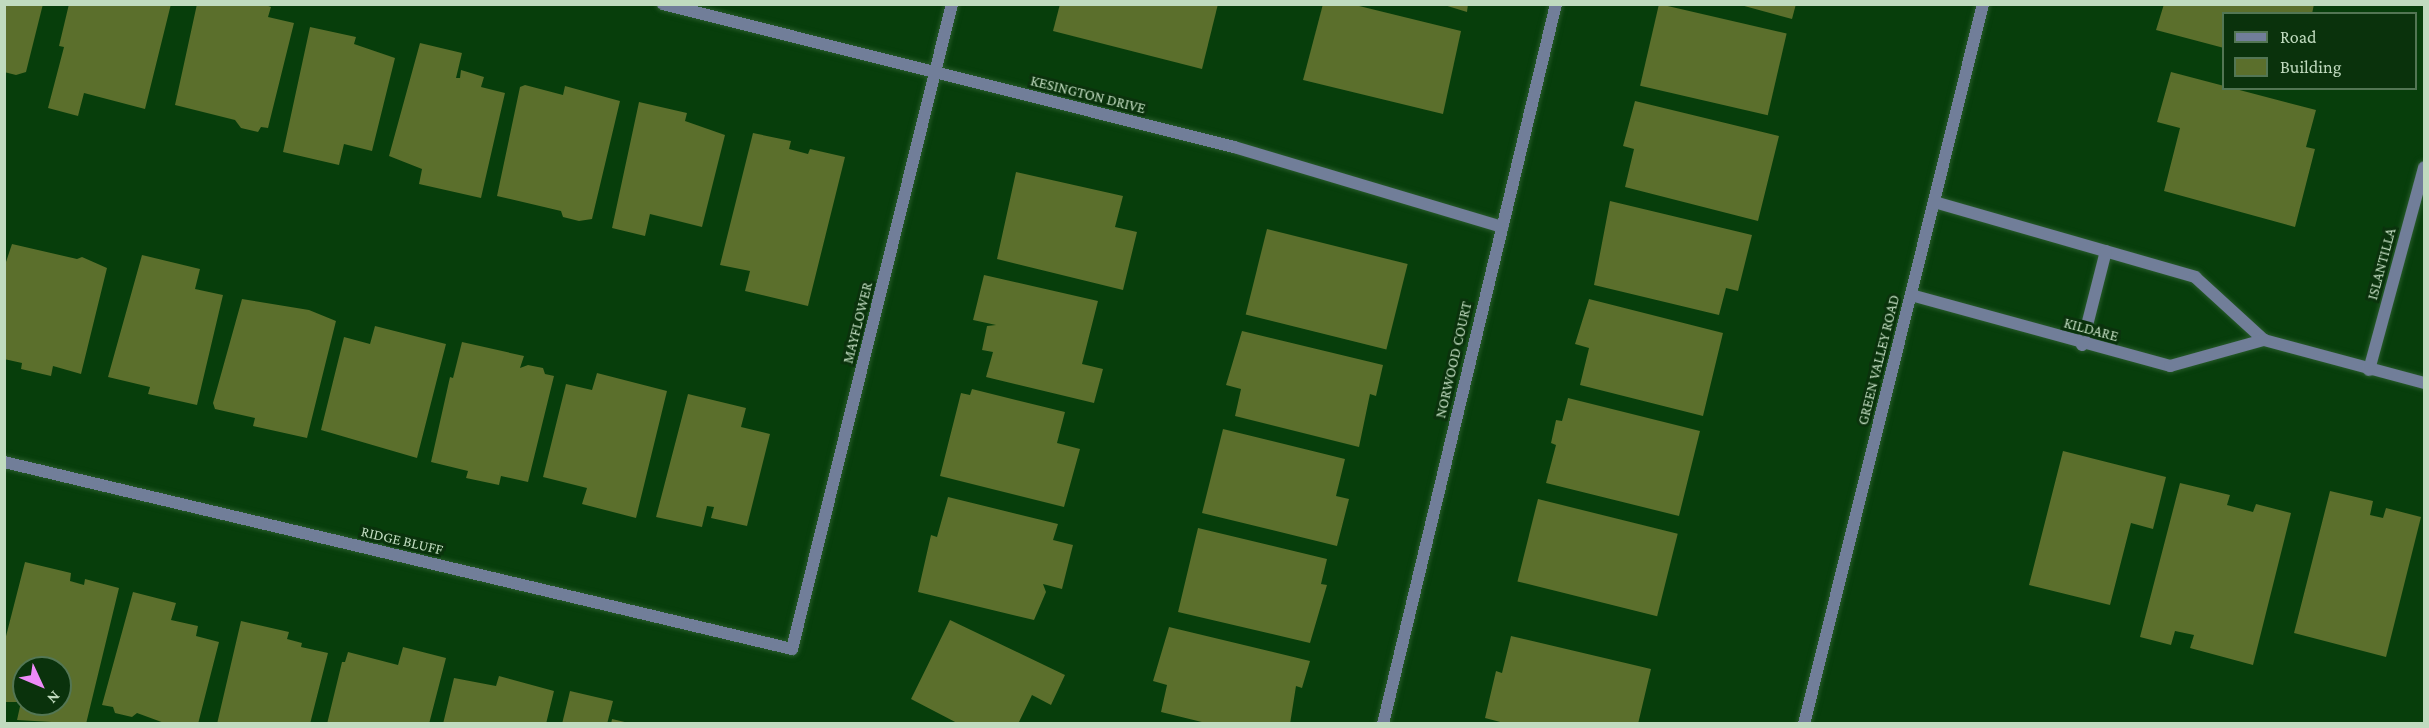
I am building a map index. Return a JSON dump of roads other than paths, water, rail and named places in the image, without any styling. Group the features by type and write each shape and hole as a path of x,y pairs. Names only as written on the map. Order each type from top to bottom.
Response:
{"street":[{"name":"KESINGTON DRIVE","path":"663,4 1234,147 1502,227"},
{"name":"MAYFLOWER","path":"792,649 952,4"},
{"name":"NORWOOD COURT","path":"1383,723 1556,4"},
{"name":"GREEN VALLEY ROAD","path":"1804,723 1983,4"},
{"name":"ISLANTILLA","path":"2369,370 2424,167"},
{"path":"1934,202 2194,278 2264,340 2424,383"},
{"path":"2082,345 2106,251"},
{"name":"KILDARE","path":"1911,295 2082,345 2170,366 2264,340"},
{"name":"RIDGE BLUFF","path":"4,462 792,649"}]}
